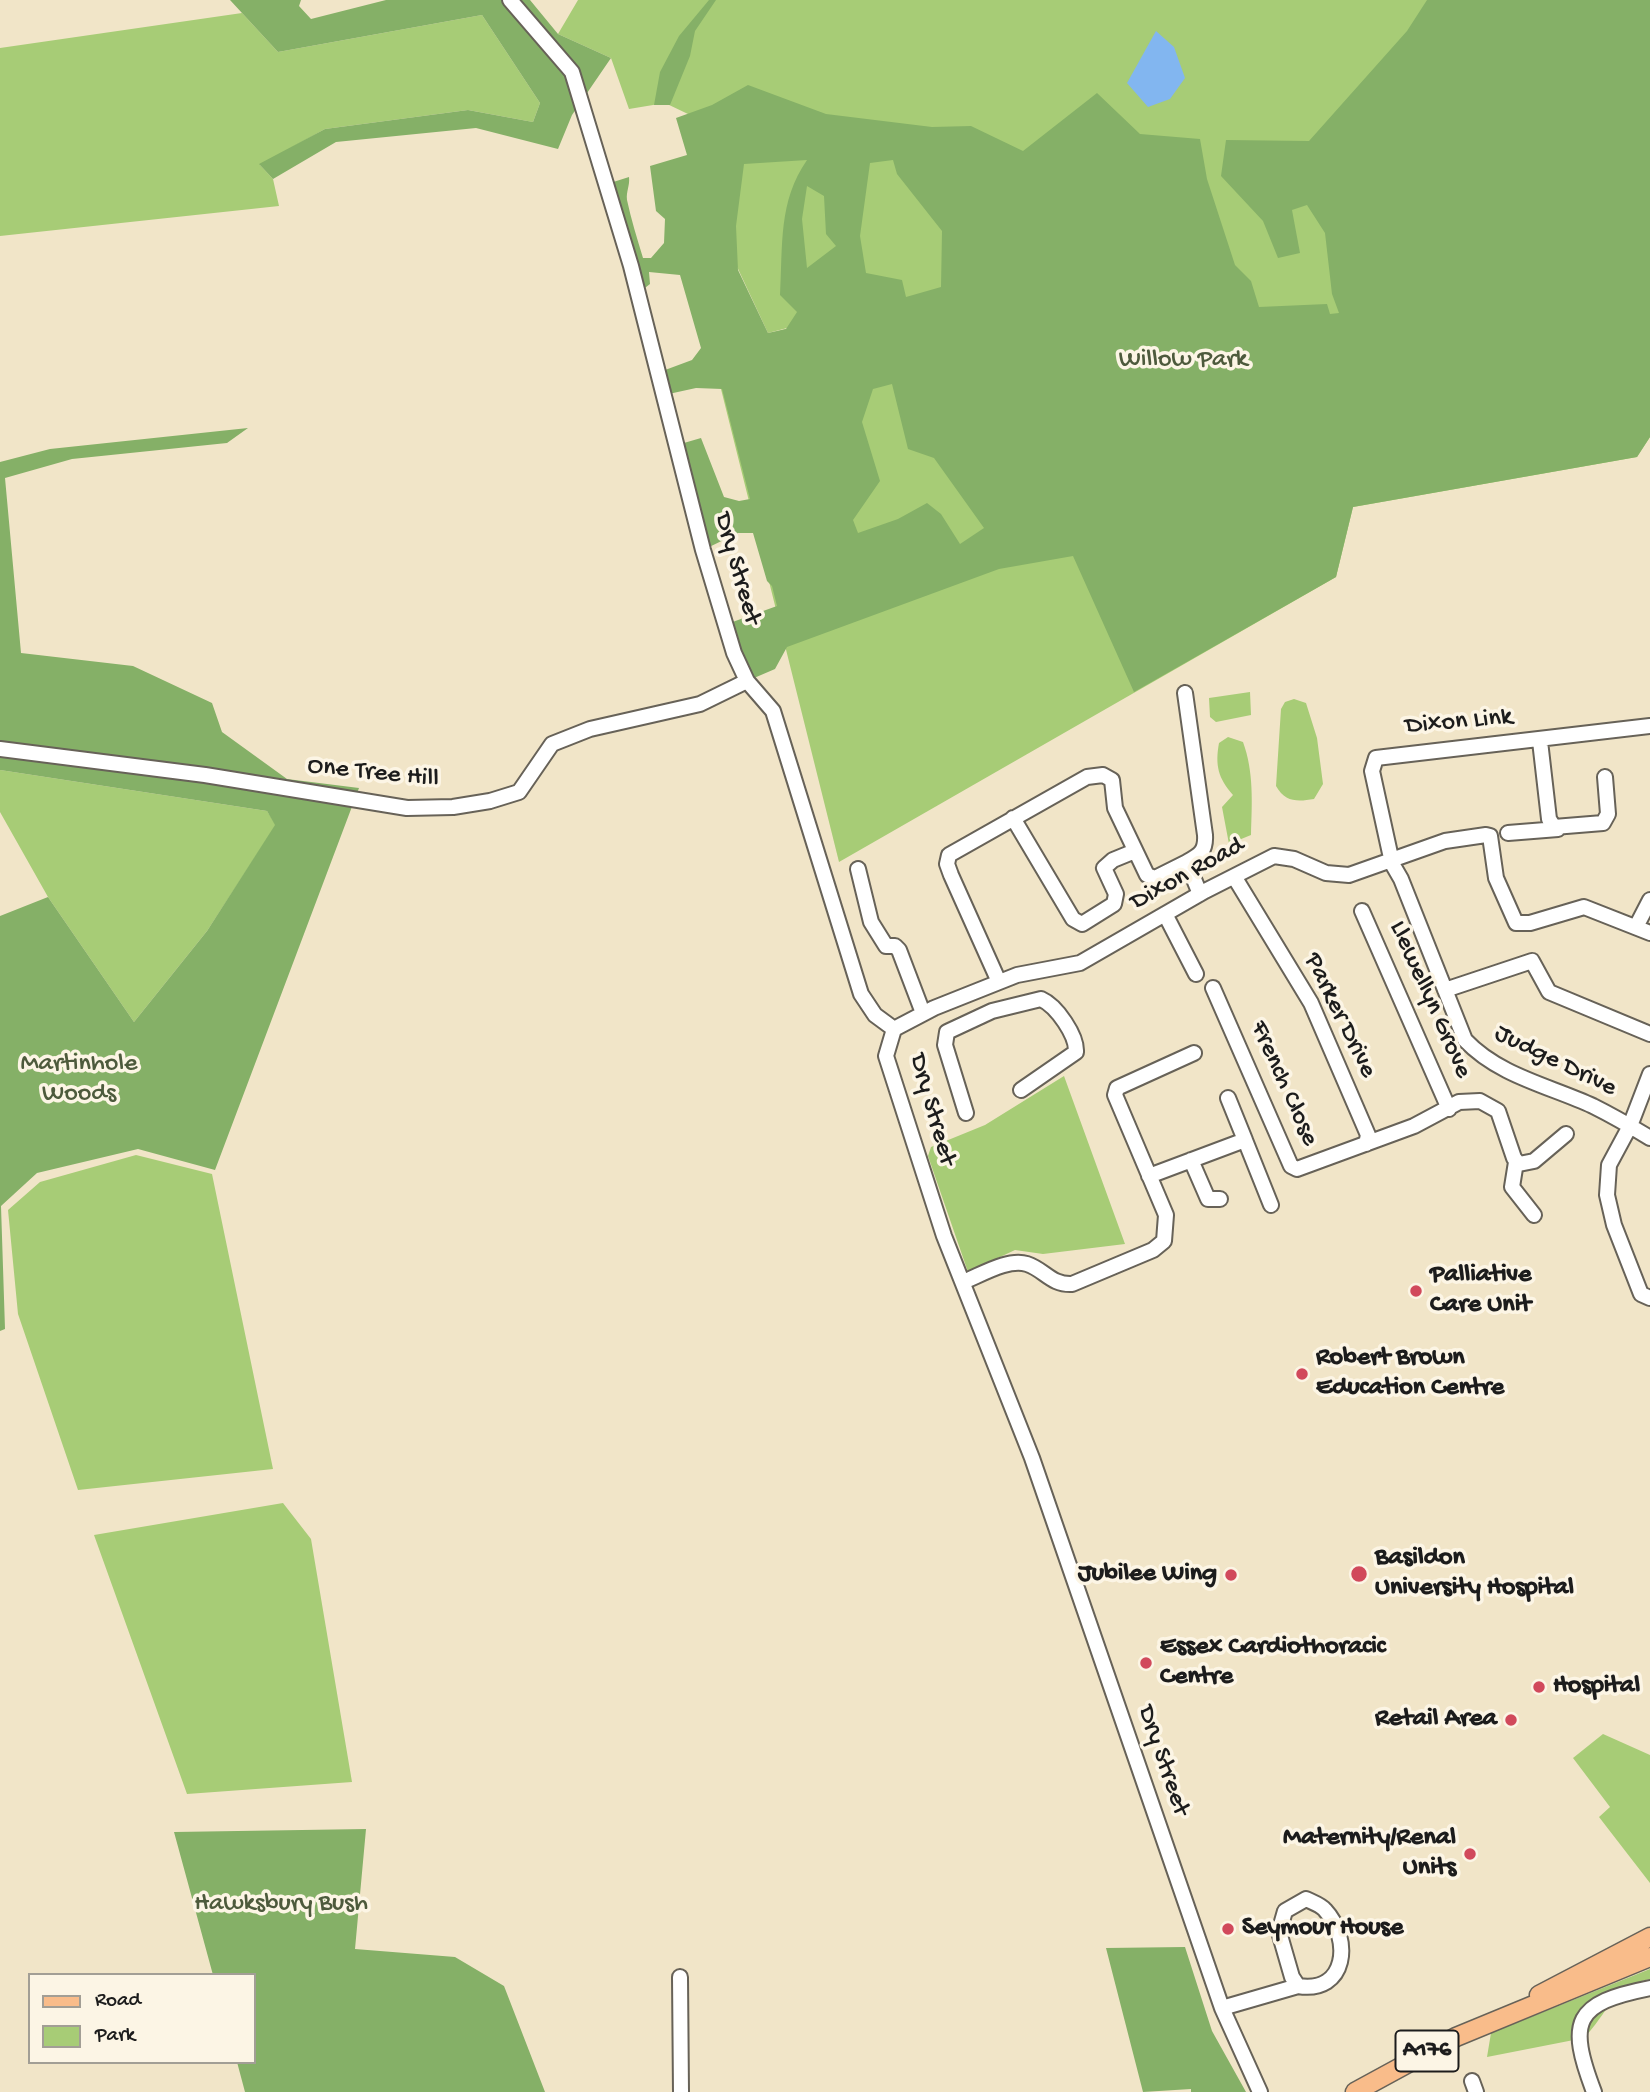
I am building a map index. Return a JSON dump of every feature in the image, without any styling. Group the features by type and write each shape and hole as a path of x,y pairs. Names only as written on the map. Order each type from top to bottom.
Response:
{"main road":[{"name":"A176","path":"1503,2016 1566,1979 1650,1937"},
{"name":"A176","path":"1355,2092 1430,2049 1503,2016 1573,1991 1650,1957"}],"street":[{"name":"Dry Street","path":"510,0 572,72 631,266 703,551 734,653 747,681 773,711 861,994 875,1015 894,1029 886,1056 944,1236 1032,1458 1222,2008 1260,2092"},
{"name":"One Tree Hill","path":"0,749 205,775 407,808 453,807 491,801 519,792 552,744 590,729 700,704 747,681"},
{"path":"999,982 951,875 947,859 953,851 1087,777 1103,775 1112,780 1115,808 1151,878 1201,854 1206,846 1185,693"},
{"name":"Dixon Link","path":"1391,859 1372,771 1376,758 1540,741 1650,726"},
{"path":"1540,741 1549,819 1558,829"},
{"path":"1508,833 1558,829 1605,821 1608,811 1605,778"},
{"path":"1013,818 1073,919 1082,924 1114,904 1116,894 1104,869 1113,860 1135,851"},
{"name":"Dixon Road","path":"894,1029 923,1013 1017,975 1080,963 1200,894 1274,856 1294,859 1338,876 1360,873 1391,859 1445,841 1473,835 1490,836 1496,878 1516,923 1530,923 1584,907 1643,930"},
{"name":"Judge Drive","path":"1391,859 1465,1040 1480,1057 1630,1126 1650,1138"},
{"path":"1187,862 1200,894"},
{"path":"858,869 871,922 886,946 895,946 899,950 923,1013"},
{"name":"Parker Drive","path":"1235,878 1311,1003 1368,1135 1366,1144"},
{"path":"1643,930 1650,900"},
{"name":"Llewellyn Grove","path":"1362,911 1449,1109"},
{"path":"1165,914 1196,974"},
{"path":"1445,990 1532,961 1549,992 1650,1034"},
{"name":"French Close","path":"1213,988 1292,1166 1303,1169 1366,1144"},
{"path":"966,995 974,1018"},
{"path":"966,1113 944,1040 951,1028 974,1018 1041,999 1054,1008 1075,1042 1076,1052 1021,1090"},
{"path":"963,1282 1013,1262 1028,1264 1059,1284 1072,1284 1153,1250 1164,1241 1166,1215 1115,1095 1117,1088 1194,1053"},
{"path":"1650,1074 1630,1126 1609,1165 1607,1195 1614,1225 1640,1294 1650,1298"},
{"path":"1228,1098 1271,1205"},
{"path":"1366,1144 1449,1109 1459,1102 1474,1100 1486,1103 1498,1111 1516,1162 1512,1187 1534,1214"},
{"path":"1516,1162 1534,1161 1566,1134"},
{"path":"1149,1176 1245,1140"},
{"path":"1191,1160 1208,1199 1220,1199"},
{"path":"1222,2008 1298,1986 1311,1988 1330,1982 1341,1966 1339,1937 1325,1909 1306,1899 1285,1911 1279,1932 1292,1976 1298,1986"},
{"path":"680,1977 681,2092"},
{"path":"1594,2092 1580,2052 1582,2021 1595,2005 1614,1995 1650,1988"}],"green space":[{"path":"230,0 301,0 299,6 311,19 386,0 530,0 558,34 611,58 572,115 558,149 476,128 336,142 273,179 259,164 325,129 468,110 533,122 540,103 482,15 278,52"},
{"name":"Willow Park","path":"578,0 1650,0 1650,437 1637,457 1353,507 1336,577 839,862 711,349 898,299 768,333 725,241 688,114 665,103 629,109 611,58 558,34"},
{"path":"709,0 716,0 695,31 690,56 670,105 654,105 660,72 679,36"},
{"name":"Willow Park","path":"1427,0 1650,0 1650,437 1637,457 1353,507 1336,577 1134,692 1073,556 999,569 787,647 775,669 747,681 727,624 777,606 772,586 767,581 753,533 738,533 703,550 677,445 701,438 724,497 739,501 750,499 722,389 696,388 664,395 657,373 692,360 701,348 680,275 649,272 650,284 637,294 607,184 629,177 627,200 632,221 643,258 651,258 664,243 665,219 656,211 650,166 687,155 676,118 712,105 748,85 826,114 932,127 971,126 1023,151 1097,93 1140,134 1200,139 1207,179 1235,265 1251,281 1259,307 1327,304 1330,314 1339,313 1332,294 1325,233 1307,205 1292,210 1300,253 1278,258 1263,221 1221,176 1226,140 1309,141 1407,31","holes":["807,160 791,192 782,241 780,295 797,312 786,329 768,333 738,270 736,226 744,164","893,160 897,174 942,231 941,287 906,297 902,280 866,273 860,236 870,163","807,186 824,196 826,234 836,246 807,268 802,219","892,384 908,449 934,458 984,528 960,544 941,514 927,503 898,519 858,533 853,520 880,481 862,422 873,389"]},
{"path":"242,13 278,52 482,15 540,103 533,122 468,110 325,129 260,165 273,179 279,206 0,236 0,48"},
{"name":"Martinhole Woods","path":"248,428 227,443 72,459 5,478 21,653 133,666 212,703 222,732 287,779 359,788 215,1170 138,1149 37,1173 1,1206 5,1329 0,1331 0,916 48,897 134,1022 207,931 275,825 267,811 0,770 0,462 50,449"},
{"path":"1250,692 1251,715 1216,722 1210,717 1209,698"},
{"path":"1294,699 1306,703 1317,738 1323,784 1314,799 1292,800 1283,795 1276,786 1281,709 1285,702"},
{"path":"1228,737 1243,742 1251,776 1252,799 1251,835 1229,844 1222,807 1233,795 1221,777 1217,758 1219,743"},
{"path":"0,770 267,811 276,825 207,931 134,1022 48,897 0,812"},
{"path":"1064,1076 1125,1244 1043,1254 1015,1250 968,1272 928,1156 931,1147 985,1125"},
{"path":"136,1155 212,1174 273,1469 78,1490 18,1314 8,1210 40,1182"},
{"path":"283,1503 311,1539 352,1782 187,1794 94,1535"},
{"path":"1603,1734 1650,1755 1650,1883 1599,1817 1610,1807 1573,1758"},
{"name":"Hawksbury Bush","path":"366,1829 355,1949 455,1957 504,1986 545,2092 245,2092 238,2064 256,2064 256,1973 212,1973 174,1832"},
{"path":"1185,1947 1212,2031 1246,2092 1191,2092 1191,2089 1143,2092 1106,1948"},
{"path":"1650,1969 1650,1979 1638,1982 1619,1994 1584,2038 1487,2057 1491,2033"}],"water":[{"path":"1156,31 1174,47 1185,78 1170,99 1148,107 1127,83"}],"place":[{"name":"Palliative Care Unit","path":"1416,1291"},
{"name":"Robert Brown Education Centre","path":"1302,1374"},
{"name":"Basildon University Hospital","path":"1359,1574"},
{"name":"Jubilee Wing","path":"1231,1575"},
{"name":"Essex Cardiothoracic Centre","path":"1146,1663"},
{"name":"Hospital","path":"1539,1687"},
{"name":"Retail Area","path":"1511,1720"},
{"name":"Maternity/Renal Units","path":"1470,1854"},
{"name":"Seymour House","path":"1228,1929"}]}
